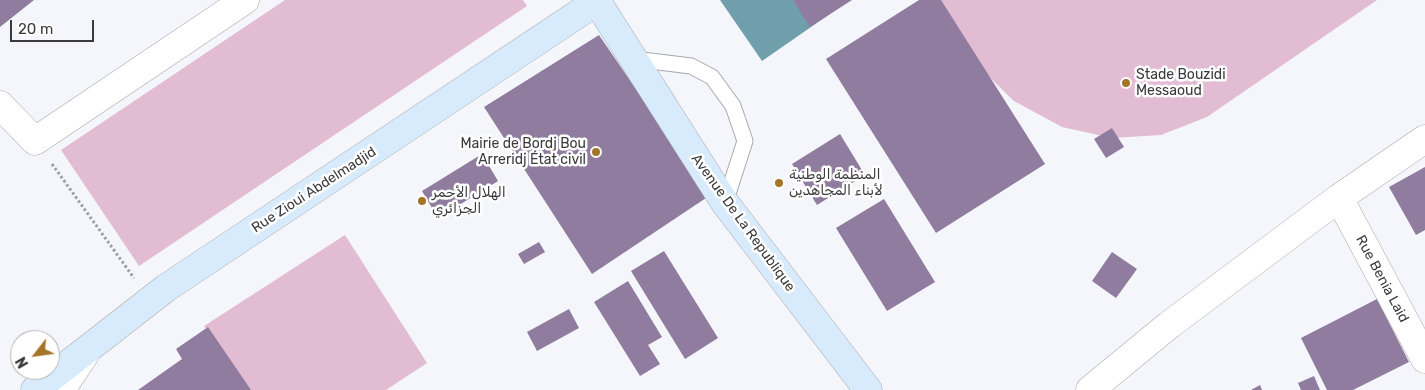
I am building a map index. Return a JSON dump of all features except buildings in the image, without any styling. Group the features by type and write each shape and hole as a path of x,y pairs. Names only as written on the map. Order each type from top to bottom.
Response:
{"main road":[{"name":"Avenue De La Republique","path":"597,1 725,203 868,390"},
{"name":"Rue Zioui Abdelmadjid","path":"35,390 166,288 597,1"}],"street":[{"path":"0,105 35,141 245,0"},
{"path":"1090,390 1169,325 1339,198 1425,139"},
{"name":"Rue Benia Laid","path":"1339,198 1425,359"},
{"path":"61,390 88,350"}],"lane":[{"path":"634,59 691,66 712,77 733,106 746,141 725,203"}],"path":[{"path":"35,141 151,300"}],"shaded area":[{"path":"285,0 523,0 527,6 139,266 61,150"},
{"name":"Stade Bouzidi Messaoud","path":"939,0 1377,0 1207,117 1161,135 1112,138 1062,127 1014,101 977,65"},
{"path":"345,235 427,363 386,390 246,390 204,326"}],"water":[{"path":"720,0 850,0 762,61"}],"place":[{"name":"Stade Bouzidi Messaoud","path":"1126,83"},
{"name":"Mairie de Bordj Bou Arreridj État civil","path":"596,152"},
{"name":"المنظمة الوطنية لأبناء المجاهدين","path":"779,183"},
{"name":"الهلال الأحمر الجزائري","path":"422,201"}]}
